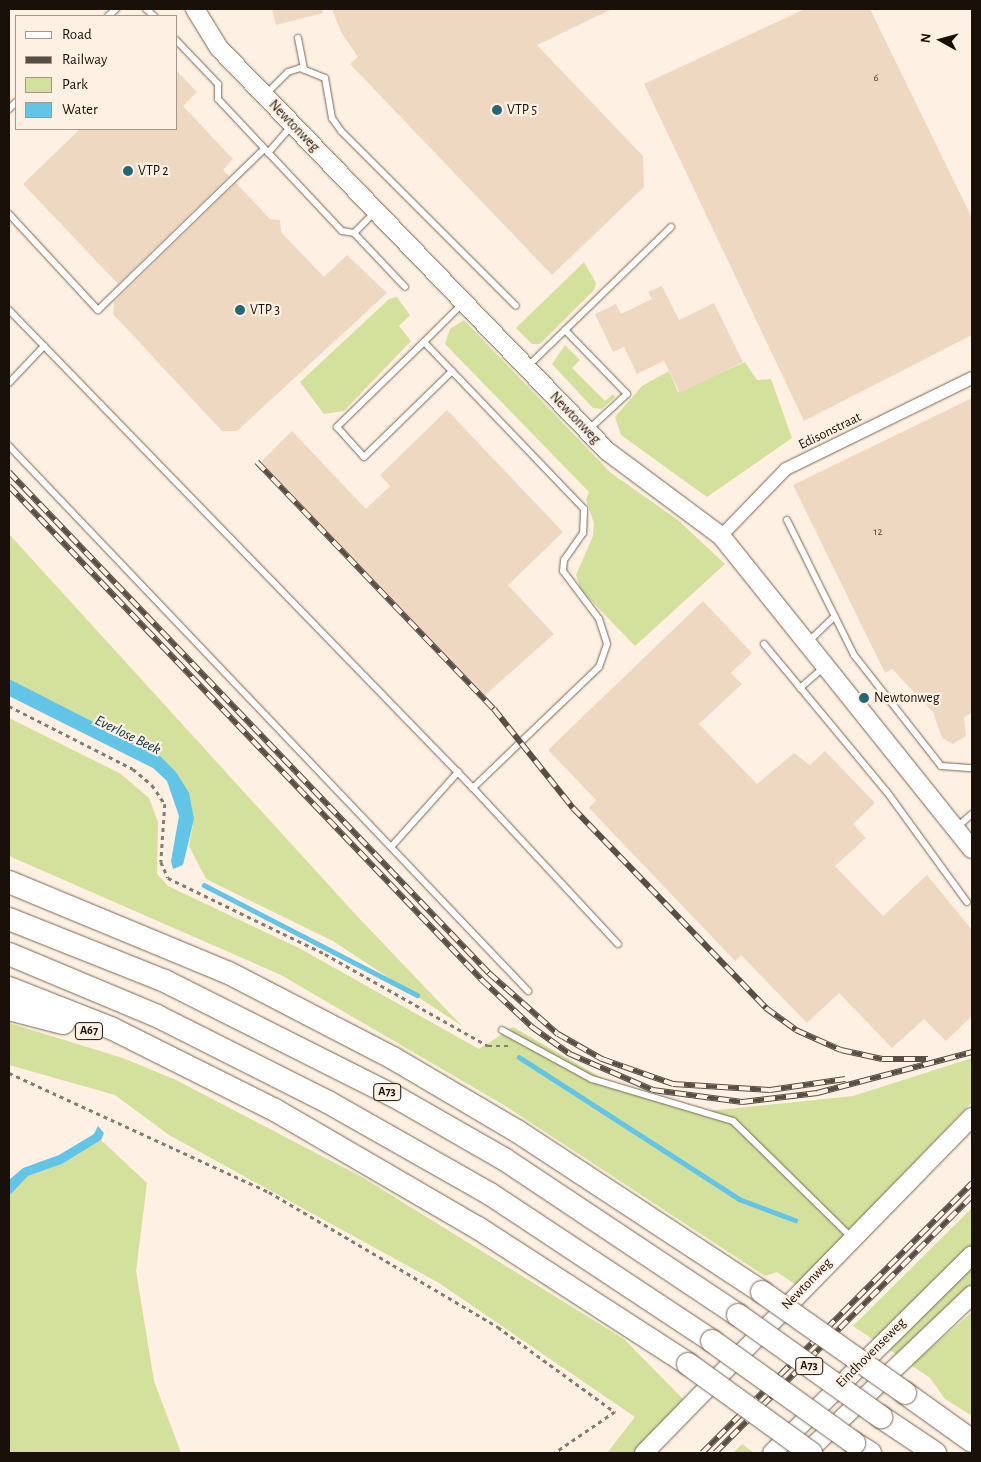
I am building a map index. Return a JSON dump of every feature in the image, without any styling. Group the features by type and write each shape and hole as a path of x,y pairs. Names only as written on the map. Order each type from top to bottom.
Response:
{"highway":[{"name":"A73","path":"9,873 54,899"},
{"name":"A73","path":"9,882 229,973 393,1058 517,1131 762,1292 972,1441"},
{"name":"A73","path":"9,919 165,981 394,1096 504,1159 738,1315 935,1453"},
{"name":"A73","path":"9,954 157,1016 337,1107 490,1194 712,1341 862,1448"},
{"path":"9,988 66,1009 169,1057 275,1110 478,1228 688,1364 811,1453"},
{"name":"A67","path":"9,1008 169,1057"},
{"name":"A73","path":"905,1393 972,1434"}],"street":[{"name":"Newtonweg","path":"195,9 219,48 607,451 720,536 808,642 972,848"},
{"name":"Edisonstraat","path":"720,536 786,469 972,378"},
{"name":"Newtonweg","path":"644,1453 851,1237 972,1118"},
{"name":"Eindhovenseweg","path":"772,1453 972,1255"},
{"name":"Eindhovenseweg","path":"806,1453 972,1295"}],"lane":[{"path":"298,38 304,68"},
{"path":"178,42 218,84 218,100 342,231 354,233 405,287"},
{"path":"265,95 288,72 304,68 325,78 332,118 341,131 516,306"},
{"path":"9,214 98,310 293,124"},
{"path":"354,233 376,211"},
{"path":"526,368 671,227"},
{"path":"452,371 364,457 338,427 463,303"},
{"path":"9,310 458,772 618,944"},
{"path":"565,330 627,394 588,431"},
{"path":"424,342 584,510 585,528 564,560 563,571 599,619 607,644 599,667 473,788"},
{"path":"9,383 44,346"},
{"path":"9,446 528,991"},
{"path":"788,520 854,655 941,766 972,768"},
{"path":"808,642 835,616"},
{"path":"764,644 887,792 967,902"},
{"path":"800,688 826,665"},
{"path":"391,847 458,772"},
{"path":"956,828 972,814"},
{"path":"502,1030 528,1046 592,1079 733,1121 851,1237"}],"path":[{"path":"9,706 133,769 152,785 165,804 161,862 168,878 325,954 488,1046 528,1046"},
{"path":"9,1073 269,1192 498,1327 615,1412 555,1453"}],"green space":[{"path":"584,262 596,283 594,290 540,344 532,344 516,328"},
{"path":"397,297 410,315 399,326 411,341 344,411 324,414 300,382 389,299"},
{"path":"464,320 611,473 678,520 725,564 635,646 581,590 576,575 593,536 594,523 586,500 589,492 445,344 450,329"},
{"path":"565,345 580,360 572,368 605,401 613,394 615,397 602,409 593,408 552,364"},
{"path":"745,362 757,380 771,379 792,438 707,497 621,435 615,417 642,386 669,371 678,392"},
{"path":"9,534 357,916 462,1026 333,941 206,879 189,846 194,819 176,772 9,679"},
{"path":"9,718 121,774 149,798 158,822 157,874 168,886 299,948 479,1049 513,1027 607,1081 708,1111 853,1096 972,1058 972,1102 796,1285 777,1272 765,1276 507,1107 281,975 9,856"},
{"path":"9,1023 123,1058 176,1080 362,1177 624,1339 685,1401 633,1453 607,1453 635,1417 439,1283 169,1135 115,1095 9,1065"},
{"path":"101,1140 147,1183 136,1271 154,1381 181,1453 9,1453 9,1196 28,1176 62,1164"},
{"path":"972,1208 972,1248 875,1341 853,1326"},
{"path":"972,1263 972,1285 897,1355 885,1347"},
{"path":"972,1312 972,1416 945,1399 930,1378 911,1365"},
{"path":"742,1444 754,1453 733,1453"}],"water":[{"path":"9,679 160,756 176,772 189,793 194,819 183,865 173,869 171,861 179,816 167,781 153,768 9,696"},
{"path":"98,1126 104,1133 101,1140 62,1164 28,1176 9,1196 9,1180 23,1168 59,1155 94,1134"}],"building":[{"path":"272,9 323,9 323,13 276,25"},
{"name":"VTP 5","path":"332,9 612,9 537,45 643,156 644,187 552,275 350,64 358,57 341,32"},
{"path":"805,9 870,9 972,218 972,335 804,421 644,84"},
{"name":"VTP 2","path":"178,72 197,92 183,106 233,159 223,170 229,176 118,284 23,184 79,130 178,130"},
{"name":"VTP 3","path":"236,183 270,219 280,220 281,232 324,277 347,255 387,293 237,431 222,431 113,314 114,302"},
{"path":"662,286 679,320 714,303 743,362 680,393 664,361 637,374 624,347 613,352 595,314 616,304 621,314 652,299 648,292"},
{"path":"972,398 972,713 964,717 966,736 953,744 942,738 933,712 892,669 885,673 793,485"},
{"path":"447,410 563,532 508,585 554,634 485,695 261,462 292,431 366,509 390,486 380,475"},
{"path":"703,601 752,653 731,673 742,684 699,724 757,784 794,753 810,765 825,751 875,803 853,824 866,838 835,866 883,916 927,875 972,930 972,1016 946,1041 924,1019 892,1048 839,993 807,1023 741,955 735,961 589,808 596,800 548,750"}],"waterway":[{"path":"204,885 417,995"},
{"path":"519,1057 739,1199 795,1220"}],"railway":[{"path":"257,462 494,709 573,808 766,1008 796,1030 841,1050 882,1059 928,1059"},
{"path":"9,472 489,973 558,1034 602,1059 673,1084 770,1090 845,1079"},
{"path":"9,486 482,980 532,1027 570,1054 653,1090 742,1102 817,1093 972,1052"},
{"path":"702,1453 972,1183"},
{"path":"715,1453 972,1196"}],"place":[{"name":"VTP 5","path":"497,110"},
{"name":"VTP 2","path":"128,171"},
{"name":"VTP 3","path":"240,310"},
{"name":"Newtonweg","path":"864,698"}],"water label":[{"name":"Everlose Beek","path":"128,735"}]}
